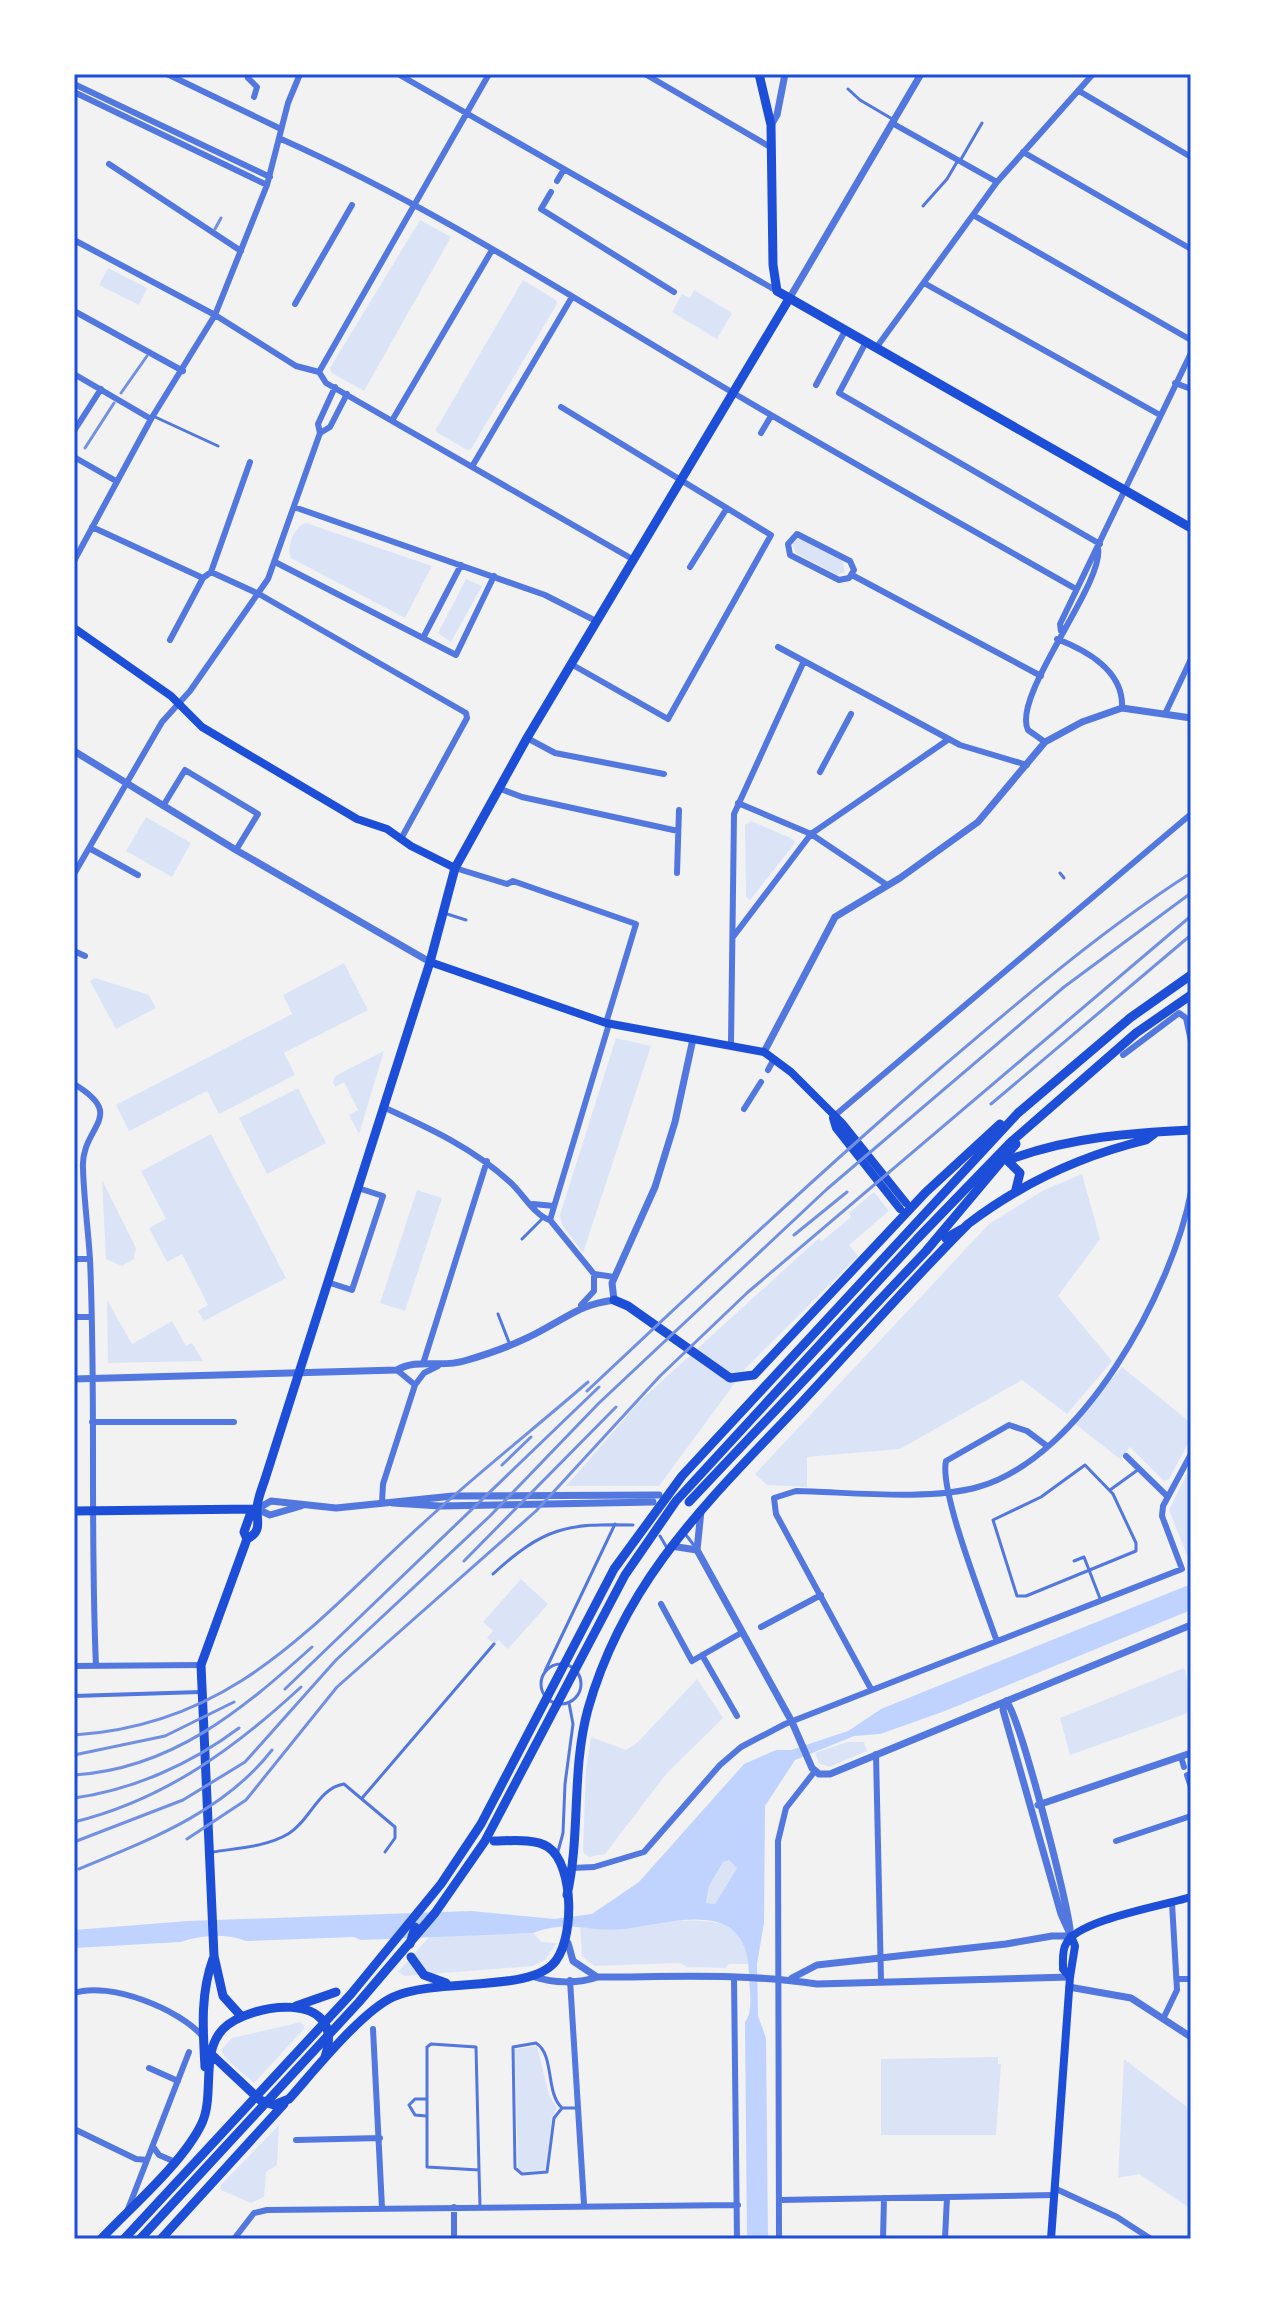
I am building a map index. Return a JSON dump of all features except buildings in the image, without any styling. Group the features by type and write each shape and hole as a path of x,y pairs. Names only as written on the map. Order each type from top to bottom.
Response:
{"main road":[{"path":"762,75 771,125 773,265 777,291 1191,528"},
{"path":"241,2016 223,1996 214,1956 201,1665 247,1539 255,1534 259,1525 257,1509 430,962 455,868 527,738 789,299"},
{"path":"74,628 179,704 202,727 357,819 377,823 402,837 411,846 455,868"},
{"path":"430,962 608,1023 731,1043 764,1052 832,1118 842,1123 903,1206"},
{"path":"614,1300 628,1306 730,1378 754,1375 926,1192 1038,1093 1130,1018 1191,975"},
{"path":"140,2239 359,2002 443,1902 485,1841 625,1575 676,1501 917,1239 1049,1105 1136,1033 1191,995"},
{"path":"124,2239 351,1994 441,1884 481,1824 614,1569 667,1494 956,1178 1038,1093"},
{"path":"689,1502 926,1251 1049,1105"},
{"path":"1016,1189 1020,1173 1010,1159 1093,1137 1143,1130 1154,1134 1191,1130"},
{"path":"945,1238 1016,1189 1051,1171 1146,1140 1154,1134"},
{"path":"567,1895 573,1868 576,1775 589,1708 628,1611 680,1526 702,1509 894,1298 968,1224"},
{"path":"74,1511 257,1509"},
{"path":"161,2239 324,2060 385,2001 449,1983 535,1977 553,1965 568,1937 569,1913 557,1855 540,1843 494,1841"},
{"path":"1051,2239 1075,1946 1071,1936 1102,1922 1191,1897"},
{"path":"415,1927 411,1952 424,1975 449,1983"},
{"path":"208,2094 205,1980 214,1956"},
{"path":"101,2239 173,2161 201,2125 212,2053 221,2031 241,2016 293,2007 336,1992"},
{"path":"293,2007 316,2012 326,2026 330,2041 324,2060"},
{"path":"205,2040 212,2053 267,2104 274,2105 289,2099"}],"street":[{"path":"167,74 248,109 281,129"},
{"path":"74,561 152,417 215,315 268,181 281,139 281,129 300,74"},
{"path":"398,74 777,291"},
{"path":"319,372 489,74"},
{"path":"645,74 772,148"},
{"path":"771,125 785,74"},
{"path":"789,299 921,74"},
{"path":"876,348 997,182 1093,74"},
{"path":"248,78 257,87 254,97"},
{"path":"74,84 268,181"},
{"path":"1079,91 1191,157"},
{"path":"74,92 268,181"},
{"path":"893,122 997,182"},
{"path":"281,139 366,177 771,416 1076,589"},
{"path":"1023,152 1191,249"},
{"path":"109,164 142,182 210,233 241,251"},
{"path":"557,181 564,169"},
{"path":"361,188 366,177"},
{"path":"551,192 541,209 674,292"},
{"path":"295,304 352,205"},
{"path":"973,215 1191,340"},
{"path":"74,240 215,315 296,366 319,372 323,380 634,560"},
{"path":"393,419 492,250"},
{"path":"924,283 1160,415"},
{"path":"473,465 572,297"},
{"path":"74,311 183,371"},
{"path":"816,385 845,331"},
{"path":"866,342 839,393 1099,546"},
{"path":"1061,631 1060,624 1076,589 1191,353"},
{"path":"74,374 152,417"},
{"path":"1175,383 1191,389"},
{"path":"75,869 162,722 179,704 259,594 275,562 320,433 318,424 335,387"},
{"path":"74,431 101,389"},
{"path":"320,433 330,427 347,394"},
{"path":"561,407 771,535 668,719 571,664"},
{"path":"761,433 771,416"},
{"path":"74,457 116,481"},
{"path":"170,640 203,578 211,572 250,462"},
{"path":"294,507 545,595 596,621"},
{"path":"690,567 727,508"},
{"path":"92,527 203,578"},
{"path":"852,575 853,565 845,557 806,536 797,534 791,539 788,552 793,557 839,580 852,575 1041,676"},
{"path":"1045,742 1028,730 1024,720 1057,639 1091,576 1099,556 1099,546"},
{"path":"275,562 456,655 494,576"},
{"path":"423,638 461,565"},
{"path":"211,572 259,594 466,713 467,718 402,837"},
{"path":"1057,639 1076,646 1103,665 1121,691 1122,708"},
{"path":"778,647 949,739 1027,765"},
{"path":"1165,714 1191,659"},
{"path":"731,1043 734,814 804,661"},
{"path":"858,701 863,692"},
{"path":"764,1052 838,913 887,885 978,822 1045,742 1082,722 1122,708 1191,718"},
{"path":"820,772 851,714"},
{"path":"527,738 555,753 664,774"},
{"path":"732,938 811,834 949,739"},
{"path":"74,751 236,850 430,962"},
{"path":"163,806 185,770 258,814 236,850"},
{"path":"498,788 522,797 675,831"},
{"path":"738,803 811,834 887,885"},
{"path":"677,873 675,831 679,810"},
{"path":"832,1118 1191,814"},
{"path":"89,848 138,875"},
{"path":"74,850 84,856"},
{"path":"455,868 507,884 513,881 636,924 554,1206 547,1219"},
{"path":"74,951 85,956"},
{"path":"1123,1055 1179,1013 1186,1018 1191,1041"},
{"path":"581,1305 614,1300 614,1277 655,1187 675,1122 693,1039"},
{"path":"768,1070 774,1059"},
{"path":"744,1109 761,1082"},
{"path":"77,1086 93,1095 101,1107 101,1117 85,1146 82,1165 90,1259 96,1666"},
{"path":"383,1107 437,1131 487,1161 533,1204 594,1274 594,1291 581,1305 545,1329 510,1345 424,1373 415,1385 383,1484 386,1503"},
{"path":"423,1364 487,1161"},
{"path":"74,1169 82,1165"},
{"path":"327,1282 352,1290 383,1196 358,1188"},
{"path":"871,1689 776,1514 773,1503 776,1495 796,1491 950,1493 979,1487 1006,1475 1047,1446 1125,1353 1188,1226 1191,1192"},
{"path":"533,1204 554,1206"},
{"path":"74,1259 90,1259"},
{"path":"594,1274 614,1277"},
{"path":"74,1317 91,1317"},
{"path":"74,1379 297,1375 397,1370 404,1365 438,1366"},
{"path":"397,1370 415,1385"},
{"path":"92,1422 234,1422"},
{"path":"996,1639 958,1530 944,1471 946,1461 1003,1427 1027,1431 1047,1446"},
{"path":"573,1868 594,1867 644,1852 720,1765 741,1747 871,1689 1183,1567 1162,1516 1166,1495 1191,1454"},
{"path":"1126,1456 1166,1495"},
{"path":"257,1509 270,1515 301,1506 336,1508 440,1498 659,1495"},
{"path":"257,1509 271,1501 291,1501 301,1506"},
{"path":"386,1503 653,1502"},
{"path":"702,1509 697,1550 792,1722 808,1760 815,1771 825,1775 1191,1625"},
{"path":"668,1547 697,1550"},
{"path":"761,1627 821,1595"},
{"path":"82,1602 94,1602"},
{"path":"661,1604 692,1661 741,1633"},
{"path":"702,1655 737,1716"},
{"path":"74,1666 201,1665"},
{"path":"74,1696 200,1690"},
{"path":"792,1978 817,1965 1071,1936 1069,1911 1035,1806 1013,1711 1006,1701"},
{"path":"1035,1806 1191,1753"},
{"path":"876,1754 880,1816 881,1980"},
{"path":"1181,1757 1184,1767"},
{"path":"779,2239 777,1978 780,1823 792,1798 810,1781 815,1771"},
{"path":"1187,1775 1191,1787"},
{"path":"1116,1841 1191,1816"},
{"path":"1164,2017 1177,1990 1172,1903"},
{"path":"568,1937 578,1966 597,1977"},
{"path":"535,1977 548,1981 597,1977 745,1976 792,1978 817,1984 881,1980 1070,1982 1126,1995 1191,2037"},
{"path":"734,1977 737,2239"},
{"path":"1177,1979 1191,1979"},
{"path":"570,1980 584,2204"},
{"path":"74,1993 105,1991 144,2000 187,2022 205,2040"},
{"path":"373,2029 382,2208"},
{"path":"127,2211 189,2052"},
{"path":"149,2068 178,2081"},
{"path":"74,2129 136,2159 147,2160"},
{"path":"296,2140 380,2138"},
{"path":"154,2148 159,2155 173,2161"},
{"path":"779,2200 1054,2192 1117,2217 1151,2239"},
{"path":"945,2239 947,2197"},
{"path":"883,2239 884,2198"},
{"path":"234,2239 254,2213 584,2204 738,2205"},
{"path":"454,2207 454,2239"}],"lane":[{"path":"848,89 893,122"},
{"path":"923,206 947,179 982,123"},
{"path":"152,417 218,446"},
{"path":"1060,873 1064,878"},
{"path":"443,913 466,920"},
{"path":"522,1239 547,1219"},
{"path":"498,1314 510,1345"},
{"path":"1082,1465 1110,1490 1138,1548 1133,1554 1090,1571 1026,1596 1017,1596 992,1525 998,1518 1041,1497 1082,1465"},
{"path":"1110,1490 1139,1469"},
{"path":"569,1703 551,1702 543,1694 541,1678 615,1524"},
{"path":"493,1574 531,1541 563,1527 633,1525"},
{"path":"680,1526 697,1550"},
{"path":"660,1536 668,1547"},
{"path":"1074,1561 1084,1557 1101,1601"},
{"path":"363,1797 494,1644"},
{"path":"545,1671 556,1664 575,1669 581,1687 569,1703 573,1724 565,1784 563,1833 557,1855"},
{"path":"210,1853 270,1842 295,1829 333,1786 344,1784 363,1797 397,1831 385,1852"},
{"path":"479,2170 427,2167 428,2046 457,2043 472,2044 476,2049 480,2206"},
{"path":"541,2045 553,2097 562,2108 554,2118 547,2172 517,2172 513,2047 541,2045"},
{"path":"427,2099 415,2099 409,2105 415,2115 427,2116"},
{"path":"562,2108 576,2108"}],"shaded area":[{"path":"420,220 451,237 364,391 332,373 330,368"},
{"path":"108,268 147,288 139,305 99,285"},
{"path":"523,280 556,300 557,304 471,449 467,450 435,431"},
{"path":"694,290 732,313 717,339 672,312 682,294 690,298"},
{"path":"306,523 432,566 405,618 291,558 292,538 298,528"},
{"path":"800,538 842,560 845,572 837,575 796,553 792,543"},
{"path":"466,579 482,586 451,642 438,633"},
{"path":"146,817 191,843 172,877 126,851"},
{"path":"751,821 793,839 795,843 750,900 746,897 745,825"},
{"path":"344,963 368,1010 284,1053 295,1075 219,1114 207,1091 129,1131 116,1105 292,1014 283,995"},
{"path":"95,978 149,995 156,1008 116,1029 90,981"},
{"path":"616,1038 651,1046 583,1253 562,1225 560,1215"},
{"path":"384,1051 359,1134 349,1115 358,1110 344,1082 335,1087 333,1082 335,1076"},
{"path":"298,1088 326,1143 267,1174 239,1118"},
{"path":"211,1134 286,1278 204,1321 198,1311 208,1305 182,1254 167,1262 149,1228 166,1219 141,1171"},
{"path":"1082,1174 1100,1239 1058,1296 1112,1361 1067,1414 1022,1380 900,1449 807,1457 807,1487 767,1485 755,1474 989,1224 1044,1190"},
{"path":"102,1180 136,1248 134,1259 122,1266 106,1259"},
{"path":"417,1190 442,1198 405,1311 380,1303"},
{"path":"874,1192 889,1211 849,1245 858,1256 746,1368 659,1486 566,1486 640,1401 819,1238 822,1241 851,1217 849,1213"},
{"path":"107,1300 132,1344 172,1321 186,1346 192,1343 203,1361 108,1363"},
{"path":"1122,1367 1191,1423 1191,1438 1169,1479 1164,1481 1130,1447 1120,1459 1074,1423"},
{"path":"1191,1466 1191,1565 1169,1510"},
{"path":"521,1579 548,1604 508,1649 498,1640 494,1644 487,1638 493,1631 483,1622"},
{"path":"1184,1668 1191,1694 1191,1712 1070,1755 1060,1718"},
{"path":"697,1679 723,1718 667,1773 605,1854 589,1857 583,1852 586,1769 591,1737 626,1750 638,1742"},
{"path":"847,1742 864,1742 867,1751 829,1767 819,1763 815,1753"},
{"path":"729,1860 738,1867 715,1904 706,1903 709,1886 723,1862"},
{"path":"672,1920 712,1922 731,1929 745,1948 749,1964 729,1964 726,1968 687,1967 680,1963 594,1966 582,1956 580,1924 623,1929"},
{"path":"533,1933 542,1942 557,1943 545,1960 533,1966 405,1976 398,1972 430,1936"},
{"path":"301,2022 305,2028 254,2083 226,2059 221,2050 232,2038"},
{"path":"537,2046 549,2095 557,2108 552,2117 545,2170 523,2172 518,2168 515,2049"},
{"path":"998,2057 998,2064 1001,2064 996,2135 881,2135 881,2059"},
{"path":"1124,2059 1191,2110 1191,2209 1139,2174 1118,2178"},
{"path":"279,2125 277,2165 266,2172 264,2197 251,2203 221,2190 220,2186"}],"water":[{"path":"1191,1584 1191,1610 945,1711 880,1734 854,1736 795,1760 765,1806 764,1923 757,1964 758,2016 766,2038 768,2239 747,2239 745,2022 750,2005 749,1974 745,1949 736,1933 722,1924 685,1920 612,1930 558,1927 533,1933 361,1940 354,1937 246,1941 213,1936 181,1942 74,1948 74,1930 188,1921 471,1911 554,1919 592,1914 639,1882 744,1764 776,1750 791,1750 848,1731 881,1709","holes":["729,1860 737,1868 715,1904 706,1903 709,1886 723,1862"]}],"railway":[{"path":"215,229 221,218"},
{"path":"121,393 147,356"},
{"path":"85,448 114,403"},
{"path":"587,1391 942,1067 1094,942 1191,873"},
{"path":"74,1842 183,1800 245,1762 336,1660 490,1516 599,1403 827,1189 1064,987 1191,893"},
{"path":"187,1839 246,1800 337,1687 536,1511 660,1376 748,1292 1191,916"},
{"path":"991,1104 1191,935"},
{"path":"794,1235 847,1192"},
{"path":"74,1735 132,1727 184,1711 230,1688 272,1660 450,1499 588,1382"},
{"path":"285,1689 599,1387"},
{"path":"464,1561 616,1407"},
{"path":"502,1465 531,1437"},
{"path":"74,1775 143,1761 204,1732 259,1693 312,1647"},
{"path":"74,1822 138,1800 196,1770 250,1731 301,1687"},
{"path":"74,1755 165,1736 234,1702"},
{"path":"74,1798 118,1789 161,1774 239,1728"},
{"path":"79,1869 184,1822 231,1791 272,1750"}]}
